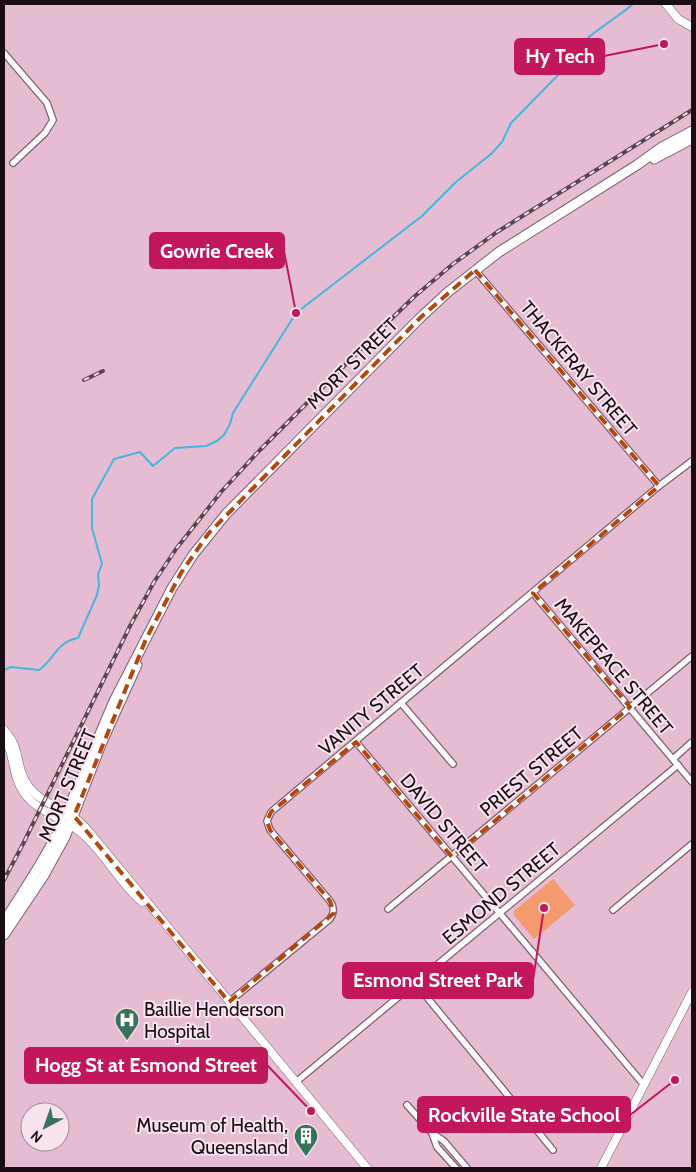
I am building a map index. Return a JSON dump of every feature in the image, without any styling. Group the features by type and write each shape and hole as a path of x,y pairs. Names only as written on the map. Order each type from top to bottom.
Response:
{"main road":[{"name":"MORT STREET","path":"4,935 43,877 66,824 114,701 138,652 181,573 208,534 420,318 448,292 499,252 662,148 692,131"},
{"name":"MORT STREET","path":"637,165 673,150 692,138"},
{"name":"MORT STREET","path":"4,922 66,824"}],"street":[{"path":"666,4 678,19 692,27"},
{"path":"4,53 47,103 53,120 45,133 13,162"},
{"name":"THACKERAY STREET","path":"475,270 659,486"},
{"name":"VANITY STREET","path":"229,1002 330,919 334,913 330,901 270,830 267,821 271,812 659,486 692,461"},
{"name":"MAKEPEACE STREET","path":"533,593 692,782"},
{"name":"PRIEST STREET","path":"388,909 692,656"},
{"path":"401,703 453,764"},
{"path":"4,730 17,749 20,767 29,787 39,798 70,814 86,828 367,1168"},
{"path":"4,735 10,747 14,772 28,799 83,834 129,890 152,909"},
{"name":"DAVID STREET","path":"356,742 644,1085"},
{"path":"673,758 692,742"},
{"name":"ESMOND STREET","path":"296,1082 678,765"},
{"path":"614,910 692,844"},
{"path":"416,984 553,1150"},
{"path":"600,1168 692,992"},
{"path":"407,1105 432,1134 438,1147 456,1168"},
{"path":"432,1134 444,1141 467,1168"}],"highlighted area":[{"path":"475,270 659,486 533,593 630,707 452,857 356,742 271,812 267,821 270,830 330,901 334,913 229,1002 74,816 146,639 181,573 208,534 420,318"}],"shaded area":[{"path":"553,879 575,905 534,939 514,915 514,911"}],"waterway":[{"path":"4,670 11,667 39,670 60,647 78,638 97,595 99,585 98,574 102,564 92,528 92,499 114,459 140,452 153,466 175,448 206,446 224,435 233,413 296,313 422,216 456,182 491,154 502,142 511,123 563,70 576,49 633,4"}],"railway":[{"path":"4,880 130,626 154,582 176,549 221,492 259,451 382,328 415,296 453,264 497,232 692,110"},
{"path":"84,380 103,371"}],"place":[{"name":"Hy Tech","path":"664,44"},
{"name":"Gowrie Creek","path":"296,313"},
{"name":"Esmond Street Park","path":"544,908"},
{"name":"Baillie Henderson Hospital","path":"127,1041"},
{"name":"Rockville State School","path":"675,1080"},
{"name":"Hogg St at Esmond Street","path":"311,1111"},
{"name":"Museum of Health, Queensland","path":"306,1157"}]}
